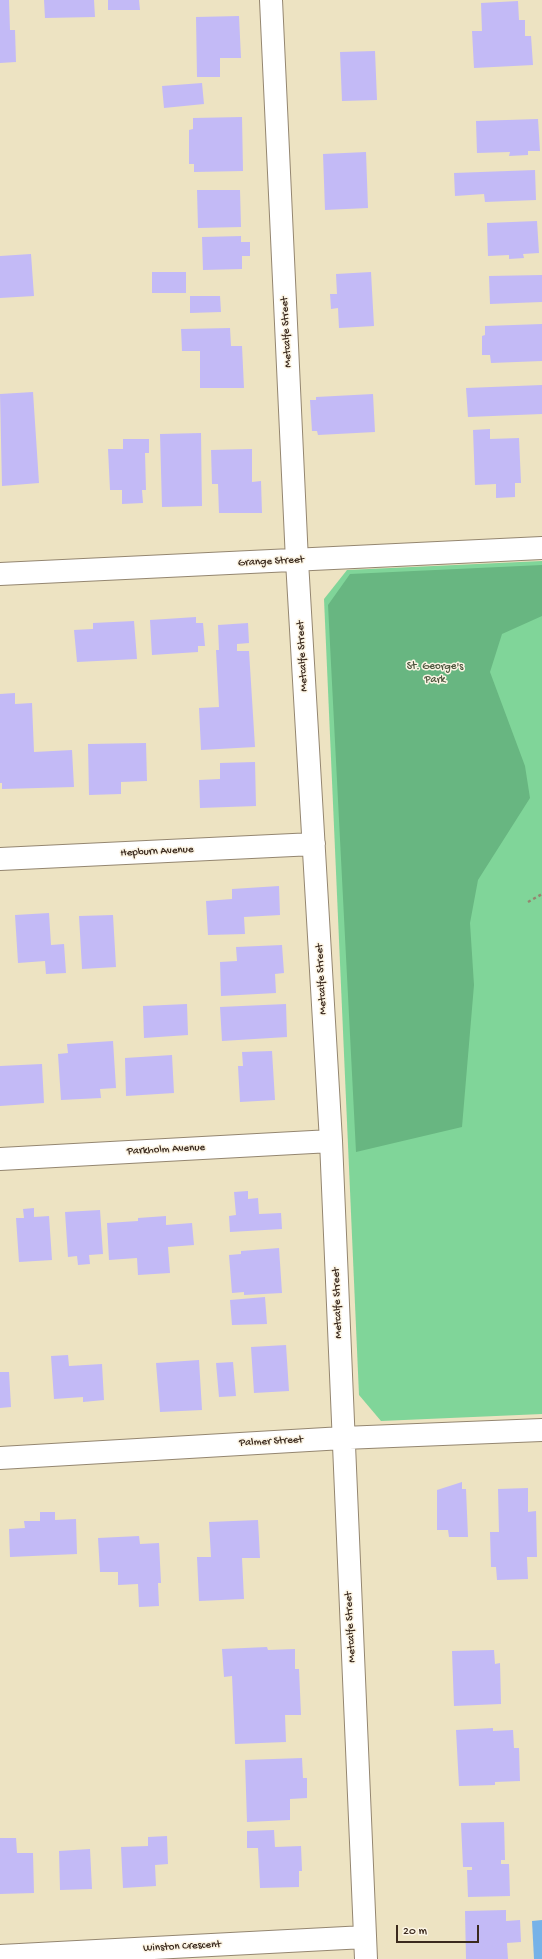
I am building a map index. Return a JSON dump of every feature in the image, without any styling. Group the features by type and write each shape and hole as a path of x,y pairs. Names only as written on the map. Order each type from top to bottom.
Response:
{"street":[{"name":"Metcalfe Street","path":"271,0 297,561 331,1141 366,1959"},
{"name":"Grange Street","path":"0,574 297,561 542,548"},
{"name":"Hepburn Avenue","path":"0,859 314,844"},
{"name":"Parkholm Avenue","path":"0,1159 331,1141"},
{"name":"Palmer Street","path":"0,1458 343,1438 542,1430"},
{"name":"Winston Crescent","path":"0,1956 365,1937"}],"path":[{"path":"528,902 542,894"}],"green space":[{"name":"St. George's Park","path":"542,561 542,1414 381,1421 359,1395 324,599 347,570"},
{"path":"542,565 542,616 502,634 490,672 525,766 530,798 478,880 470,923 474,985 462,1127 356,1152 328,605 350,574"}],"water":[{"path":"542,1920 542,1959 534,1959 532,1921"}],"building":[{"path":"0,0 9,0 10,30 15,30 16,62 0,63"},
{"path":"44,0 94,0 95,17 45,18"},
{"path":"108,0 139,0 140,10 108,10"},
{"path":"518,1 519,20 525,20 525,36 531,36 533,65 474,68 472,31 482,31 481,3"},
{"path":"239,16 241,58 220,58 220,77 197,77 196,17"},
{"path":"375,51 377,100 342,101 340,52"},
{"path":"202,83 204,104 164,108 162,86"},
{"path":"242,117 243,171 194,172 194,164 189,164 189,130 193,129 193,118"},
{"path":"538,119 540,151 528,151 528,155 509,156 510,152 477,153 476,121"},
{"path":"366,152 368,208 325,210 323,154"},
{"path":"535,170 536,200 485,202 484,194 455,196 454,173"},
{"path":"197,190 240,190 241,227 198,228"},
{"path":"537,221 539,253 523,254 524,258 509,259 509,255 488,256 487,223"},
{"path":"241,236 241,242 250,242 250,256 242,256 242,269 203,270 202,237"},
{"path":"31,254 34,296 0,298 0,256"},
{"path":"152,272 186,272 186,293 152,293"},
{"path":"371,272 374,326 339,328 338,308 331,309 330,294 337,294 336,274"},
{"path":"542,275 542,302 490,304 489,276"},
{"path":"190,296 220,296 221,312 190,313"},
{"path":"542,324 542,361 491,363 490,355 482,355 482,336 485,335 485,326"},
{"path":"230,328 231,346 242,346 244,388 200,388 200,351 182,351 181,329"},
{"path":"542,385 542,414 468,417 466,388"},
{"path":"33,392 39,483 2,486 0,394"},
{"path":"373,394 375,432 318,435 317,431 312,431 310,400 316,400 316,397"},
{"path":"490,429 490,439 519,438 521,483 515,483 515,497 496,498 496,484 475,485 473,430"},
{"path":"201,433 202,506 162,507 160,434"},
{"path":"123,439 149,439 149,453 145,453 146,490 142,490 143,503 122,504 122,490 110,490 108,449 123,449"},
{"path":"252,449 252,482 261,481 262,513 219,513 218,484 212,484 211,450"},
{"path":"196,617 196,623 203,623 205,646 198,646 198,652 152,655 150,620"},
{"path":"134,621 137,659 77,662 74,630 93,629 93,623"},
{"path":"248,623 249,643 237,644 237,651 249,651 255,747 201,750 199,708 219,707 216,650 219,650 218,625"},
{"path":"15,693 15,704 32,703 34,752 72,750 74,787 2,789 2,783 0,783 0,694"},
{"path":"146,743 147,781 121,782 121,794 89,795 88,744"},
{"path":"255,762 256,806 200,808 199,780 220,779 220,763"},
{"path":"279,886 280,915 244,917 245,934 208,935 206,901 232,899 232,889"},
{"path":"49,913 51,945 64,944 66,973 46,974 45,961 18,963 15,915"},
{"path":"113,915 116,967 82,969 79,916"},
{"path":"282,945 284,973 275,974 276,993 221,996 220,962 237,961 236,947"},
{"path":"187,1004 188,1035 144,1038 143,1006"},
{"path":"286,1004 287,1037 222,1041 220,1007"},
{"path":"113,1041 116,1088 100,1089 101,1098 61,1100 58,1054 68,1053 67,1044"},
{"path":"272,1051 275,1100 240,1102 238,1066 243,1066 242,1052"},
{"path":"172,1055 174,1093 126,1096 125,1058"},
{"path":"42,1064 44,1103 0,1106 0,1066"},
{"path":"248,1191 248,1199 258,1198 259,1214 281,1213 282,1229 230,1232 229,1216 236,1215 234,1192"},
{"path":"34,1208 34,1217 49,1216 52,1260 19,1262 16,1218 24,1218 23,1209"},
{"path":"100,1210 103,1254 89,1255 90,1264 78,1265 77,1256 68,1257 65,1212"},
{"path":"166,1216 166,1225 192,1223 194,1245 168,1247 170,1273 138,1275 137,1258 109,1260 107,1223 138,1221 138,1218"},
{"path":"279,1248 282,1293 244,1295 244,1292 232,1293 229,1255 241,1254 241,1251"},
{"path":"265,1297 267,1324 232,1325 230,1300"},
{"path":"286,1345 289,1391 254,1393 251,1347"},
{"path":"68,1355 69,1366 102,1364 104,1400 83,1402 83,1397 54,1399 51,1356"},
{"path":"199,1360 202,1410 160,1412 156,1363"},
{"path":"233,1362 236,1396 219,1397 216,1363"},
{"path":"0,1372 9,1372 11,1407 0,1408"},
{"path":"462,1482 462,1489 466,1489 468,1537 449,1537 448,1530 437,1530 437,1490"},
{"path":"528,1488 528,1512 536,1511 537,1557 527,1557 528,1579 497,1580 496,1567 491,1567 490,1532 499,1532 498,1489"},
{"path":"40,1512 55,1512 55,1520 76,1519 77,1554 10,1557 9,1529 25,1528 24,1521 40,1521"},
{"path":"258,1520 260,1558 242,1558 244,1599 199,1601 197,1557 211,1557 209,1522"},
{"path":"139,1536 140,1544 159,1543 161,1583 158,1583 159,1606 139,1607 138,1584 118,1585 118,1572 100,1572 98,1538"},
{"path":"267,1647 268,1650 295,1649 295,1669 299,1669 301,1715 285,1715 286,1742 235,1744 232,1676 224,1677 222,1649"},
{"path":"494,1650 495,1664 500,1663 501,1704 454,1706 452,1651"},
{"path":"493,1728 493,1731 513,1730 514,1748 519,1748 520,1781 495,1782 495,1785 459,1786 456,1730"},
{"path":"302,1758 303,1778 307,1778 307,1798 290,1799 290,1820 247,1822 245,1760"},
{"path":"504,1822 505,1860 501,1860 501,1864 509,1864 510,1896 468,1897 467,1870 472,1870 472,1867 463,1867 461,1823"},
{"path":"274,1830 275,1847 301,1846 302,1871 299,1871 299,1887 260,1888 258,1848 247,1848 247,1831"},
{"path":"167,1836 168,1864 155,1865 156,1886 123,1888 121,1847 148,1846 148,1837"},
{"path":"0,1838 16,1838 17,1853 33,1853 34,1893 0,1894"},
{"path":"90,1849 92,1889 60,1890 59,1851"},
{"path":"506,1910 506,1921 520,1920 521,1942 507,1943 508,1959 466,1959 465,1911"}]}
